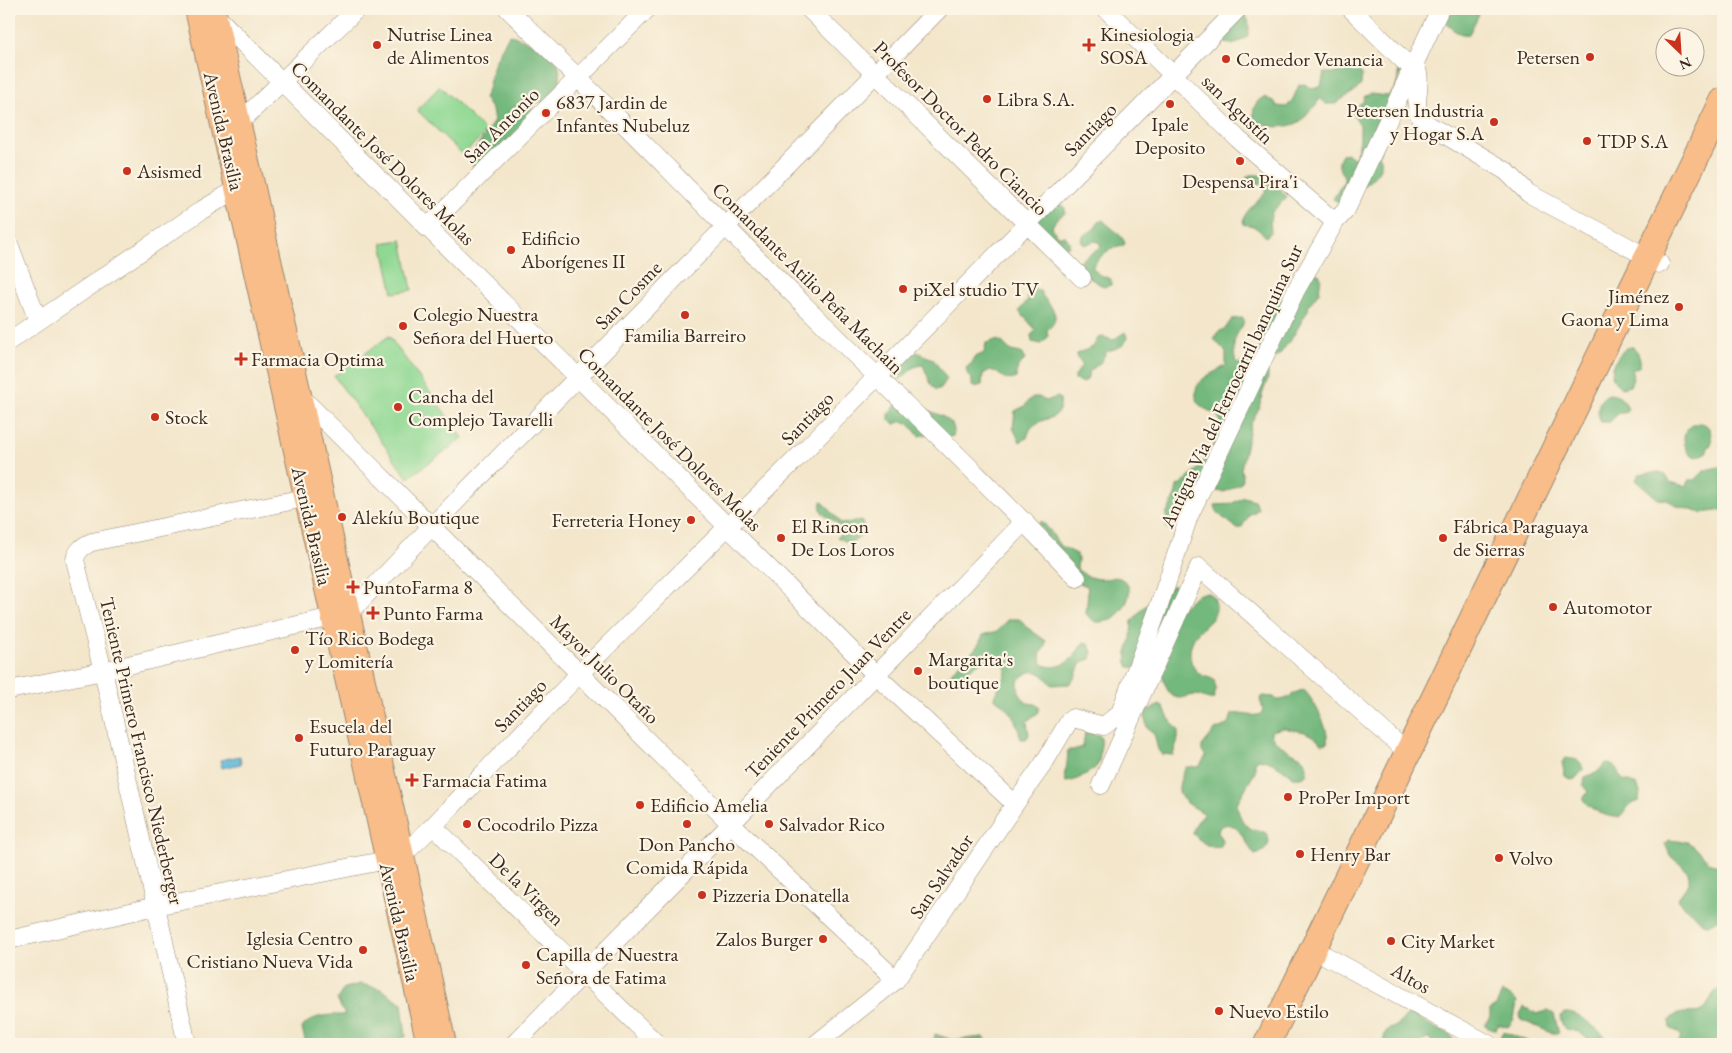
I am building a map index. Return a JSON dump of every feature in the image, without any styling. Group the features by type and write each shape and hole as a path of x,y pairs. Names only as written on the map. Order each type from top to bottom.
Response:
{"highway":[{"path":"1366,857 1408,753 1547,502 1723,101"},
{"path":"1654,261 1723,134"},
{"path":"1284,1044 1320,953 1465,652"},
{"path":"1267,1044 1320,953"}],"main road":[{"name":"Avenida Brasilia","path":"208,11 231,126 395,858 445,1044"},
{"name":"Avenida Brasilia","path":"395,858 428,1044"}],"street":[{"path":"231,126 282,81 357,9"},
{"name":"Comandante Atilio Peña Machain","path":"508,9 877,377 1025,521 1077,578"},
{"name":"San Antonio","path":"427,228 646,9"},
{"name":"Profesor Doctor Pedro Ciancio","path":"809,9 1082,278"},
{"name":"San Cosme","path":"341,615 431,527 874,73 939,9"},
{"name":"san Agustín","path":"1106,9 1238,139 1340,216"},
{"name":"Santiago","path":"395,858 433,826 580,673 821,434 1238,9"},
{"path":"1351,9 1406,62 1415,65 1420,79 1417,110 1422,121 1506,171 1528,193 1654,261"},
{"name":"Antigua Via del Ferrocarril banquina Sur","path":"1081,720 1104,726 1120,713 1156,615 1189,516 1296,290 1340,216 1415,65 1440,9"},
{"name":"Comandante José Dolores Molas","path":"208,11 282,81 876,675 1015,804"},
{"path":"9,340 202,210 245,186"},
{"path":"9,244 38,321"},
{"name":"Mayor Julio Otaño","path":"292,397 431,527 731,824 896,980"},
{"name":"Teniente Primero Francisco Niederberger","path":"187,1044 76,554 81,548 92,542 314,496"},
{"name":"Teniente Primero Juan Ventre","path":"514,1044 1025,521"},
{"path":"1101,785 1199,567 1408,753"},
{"path":"9,690 103,671 341,615"},
{"name":"San Salvador","path":"816,1044 896,980 1044,763 1069,721 1073,718 1081,720"},
{"name":"De la Virgen","path":"433,826 657,1044"},
{"path":"9,940 156,906 395,858"},
{"name":"Altos","path":"1320,953 1480,1042"}],"green space":[{"path":"1452,9 1479,9 1478,16 1469,34 1457,32 1445,21 1443,18"},
{"path":"1242,13 1247,17 1249,23 1248,35 1238,42 1225,43 1217,30"},
{"path":"509,35 534,45 553,58 559,67 561,85 543,102 534,103 526,125 480,177 472,164 474,151 494,121 492,110 484,98 495,62"},
{"path":"1349,68 1359,70 1362,75 1361,85 1336,104 1326,104 1319,98 1316,106 1301,120 1282,127 1263,124 1254,117 1255,105 1264,97 1275,102 1277,106 1287,107 1299,85 1304,84 1313,89 1321,86 1324,73 1335,73"},
{"path":"1402,69 1379,155 1381,161 1380,168 1363,186 1338,202 1333,199 1344,181 1344,176 1339,168 1339,160 1342,154 1347,153 1355,159 1360,140 1360,125 1352,112 1354,108 1362,103 1365,96 1370,94 1389,96 1396,85 1398,71"},
{"path":"440,86 486,132 463,155 417,110"},
{"path":"1250,175 1260,175 1272,180 1287,197 1272,212 1270,220 1271,232 1266,237 1253,226 1244,225 1243,221 1247,212 1266,191 1263,184 1247,183 1246,178"},
{"path":"1059,200 1065,208 1065,213 1056,219 1052,227 1057,236 1065,236 1069,241 1069,246 1062,248 1030,215"},
{"path":"1103,220 1118,233 1125,243 1123,246 1115,247 1106,252 1093,266 1098,274 1111,279 1111,285 1104,287 1090,278 1076,263 1101,247 1099,242 1095,241 1084,245 1081,240 1083,236 1094,229 1098,222"},
{"path":"402,240 412,290 393,293 382,243"},
{"path":"1313,272 1318,273 1321,277 1319,292 1309,305 1295,333 1266,369 1268,378 1259,408 1251,423 1241,469 1243,479 1241,483 1222,492 1217,491 1212,482 1196,486 1189,491 1182,502 1180,520 1177,525 1172,529 1167,528 1166,515 1175,496 1177,486 1192,475 1206,458 1217,438 1220,428 1220,419 1203,408 1196,397 1198,384 1226,365 1226,352 1214,339 1218,332 1225,329 1232,319 1244,319 1243,325 1234,341 1235,360 1236,364 1252,361 1260,348 1265,323 1273,309 1275,294 1280,293 1292,301"},
{"path":"1033,288 1040,291 1055,315 1053,324 1047,330 1048,337 1041,344 1032,342 1031,335 1036,330 1019,311 1028,300 1028,290"},
{"path":"1125,332 1127,337 1125,343 1106,352 1101,362 1089,372 1087,380 1082,383 1075,379 1082,365 1076,354 1093,347 1098,338 1103,337 1113,340"},
{"name":"Cancha del Complejo Tavarelli","path":"389,336 463,438 408,478 334,376"},
{"path":"996,340 1002,342 1011,351 1021,353 1025,360 1018,366 1016,378 1009,380 990,370 983,374 982,385 974,387 966,368 975,357 984,353 986,343"},
{"path":"1629,347 1633,347 1638,353 1640,366 1632,370 1633,379 1630,386 1621,388 1612,374 1619,355"},
{"path":"917,352 933,359 947,379 941,388 936,390 931,384 923,365 914,367 901,379 897,380 893,376 901,363 910,359 912,354"},
{"path":"902,390 912,392 917,401 923,406 949,421 953,425 953,436 928,434 919,436 910,425 903,421 895,424 889,420 889,414 898,402"},
{"path":"1609,394 1622,399 1628,410 1625,413 1618,414 1610,422 1601,422 1598,414 1600,402"},
{"path":"1034,397 1039,397 1045,401 1058,397 1060,399 1060,407 1055,415 1037,423 1031,428 1027,438 1020,442 1013,428 1015,411 1025,406"},
{"path":"1699,423 1708,427 1711,434 1711,445 1706,453 1697,457 1690,455 1685,445 1684,436 1689,428"},
{"path":"1723,466 1723,510 1702,513 1680,507 1667,500 1658,499 1636,480 1639,474 1660,472 1665,474 1670,482 1685,486 1689,480 1695,480 1705,470"},
{"path":"1244,497 1254,500 1258,508 1255,512 1250,513 1242,527 1237,529 1218,513 1215,505 1231,504"},
{"path":"821,501 841,523 862,522 864,529 859,538 849,542 837,537 843,531 837,523 822,512"},
{"path":"1042,521 1060,546 1077,554 1077,569 1094,578 1117,577 1127,584 1129,595 1120,613 1110,620 1095,622 1086,614 1087,586 1077,582 1038,524"},
{"path":"1173,585 1176,589 1166,607 1167,612 1171,615 1194,597 1203,593 1210,594 1215,600 1216,608 1214,615 1198,632 1192,642 1190,654 1195,670 1201,675 1214,680 1216,689 1214,699 1195,695 1182,698 1175,697 1168,691 1160,667 1129,667 1127,663 1126,656 1131,638 1132,621 1144,607"},
{"path":"1009,619 1019,619 1025,626 1046,641 1040,655 1042,664 1052,667 1066,663 1074,656 1084,642 1089,644 1092,653 1091,659 1082,663 1069,684 1052,685 1044,676 1036,672 1028,673 1019,679 1018,689 1022,698 1027,703 1036,704 1039,707 1039,712 1027,721 1029,735 1026,739 1021,739 1012,715 994,697 1006,672 1002,664 994,660 983,661 957,680 952,681 948,678 957,666 976,648 983,635 998,631"},
{"path":"1304,690 1320,715 1326,731 1327,743 1322,744 1305,732 1283,728 1271,731 1271,736 1278,743 1304,759 1307,773 1303,777 1293,777 1278,766 1259,759 1255,762 1255,772 1237,803 1239,813 1245,824 1252,829 1266,833 1269,840 1267,847 1255,855 1236,828 1231,825 1219,828 1218,833 1223,842 1220,847 1216,848 1206,844 1193,834 1195,825 1205,814 1184,801 1179,792 1179,785 1186,767 1199,767 1206,756 1202,752 1202,746 1215,730 1229,724 1232,714 1261,714 1263,709 1260,700 1263,696 1281,700"},
{"path":"1160,705 1178,730 1178,739 1173,755 1161,754 1154,734 1147,728 1146,711"},
{"path":"1085,732 1099,735 1100,737 1098,763 1095,768 1080,778 1066,782 1068,750 1083,747"},
{"path":"1566,758 1577,760 1581,763 1583,770 1575,779 1571,780 1565,776 1562,762"},
{"path":"1606,763 1615,767 1623,780 1637,785 1640,792 1639,801 1630,805 1622,815 1617,817 1600,813 1585,803 1583,799 1588,792 1583,785 1585,777 1596,773"},
{"path":"1668,840 1687,842 1694,846 1710,863 1723,868 1723,917 1712,923 1701,922 1677,900 1687,885 1689,878 1686,870 1669,854 1665,844"},
{"path":"361,984 381,989 402,1003 406,1037 382,1044 306,1044 302,1028 306,1023 327,1015 345,1015 337,1000 344,988"},
{"path":"1718,989 1723,990 1723,1044 1678,1044 1681,1036 1670,1028 1669,1021 1677,1014 1695,1013 1703,1010"},
{"path":"1502,993 1511,996 1517,1002 1514,1019 1508,1027 1498,1025 1496,1029 1488,1028 1485,1023 1490,1017 1490,1010 1496,1006"},
{"path":"1524,1007 1537,1014 1547,1011 1554,1014 1559,1033 1552,1033 1521,1020 1520,1014"},
{"path":"1565,1013 1576,1015 1592,1025 1605,1036 1602,1041 1590,1041 1579,1032 1565,1029 1560,1016"},
{"path":"1411,1014 1450,1034 1453,1040 1452,1044 1433,1044 1429,1038 1417,1044 1383,1044 1387,1030"},
{"path":"1503,1032 1534,1044 1502,1044 1501,1034"},
{"path":"935,1034 952,1040 983,1037 992,1044 933,1044"}],"water":[{"path":"240,756 241,764 222,768 220,760"}],"place":[{"name":"Nutrise Linea de Alimentos","path":"377,45"},
{"name":"Kinesiologia SOSA","path":"1089,45"},
{"name":"Petersen","path":"1590,57"},
{"name":"Comedor Venancia","path":"1226,59"},
{"name":"Libra S.A.","path":"987,99"},
{"name":"Ipale Deposito","path":"1170,104"},
{"name":"6837 Jardin de Infantes Nubeluz","path":"546,113"},
{"name":"Petersen Industria y Hogar S.A","path":"1494,122"},
{"name":"TDP S.A","path":"1587,141"},
{"name":"Despensa Pira'i","path":"1240,161"},
{"name":"Asismed","path":"127,171"},
{"name":"Edificio Aborígenes II","path":"511,250"},
{"name":"piXel studio TV","path":"903,289"},
{"name":"Jiménez Gaona y Lima","path":"1679,307"},
{"name":"Familia Barreiro","path":"685,315"},
{"name":"Colegio Nuestra Señora del Huerto","path":"403,326"},
{"name":"Farmacia Optima","path":"241,359"},
{"name":"Cancha del Complejo Tavarelli","path":"398,407"},
{"name":"Stock","path":"155,417"},
{"name":"Alekíu Boutique","path":"342,517"},
{"name":"Ferreteria Honey","path":"691,520"},
{"name":"El Rincon De Los Loros","path":"781,538"},
{"name":"Fábrica Paraguaya de Sierras","path":"1443,538"},
{"name":"PuntoFarma 8","path":"353,587"},
{"name":"Automotor","path":"1553,607"},
{"name":"Punto Farma","path":"373,613"},
{"name":"Tío Rico Bodega y Lomitería","path":"295,650"},
{"name":"Margarita's boutique","path":"918,671"},
{"name":"Esucela del Futuro Paraguay","path":"299,738"},
{"name":"Farmacia Fatima","path":"412,780"},
{"name":"ProPer Import","path":"1288,797"},
{"name":"Edificio Amelia","path":"640,805"},
{"name":"Cocodrilo Pizza","path":"467,824"},
{"name":"Don Pancho Comida Rápida","path":"687,824"},
{"name":"Salvador Rico","path":"769,824"},
{"name":"Henry Bar","path":"1300,854"},
{"name":"Volvo","path":"1499,858"},
{"name":"Pizzeria Donatella","path":"702,895"},
{"name":"Zalos Burger","path":"823,939"},
{"name":"City Market","path":"1391,941"},
{"name":"Iglesia Centro Cristiano Nueva Vida","path":"363,950"},
{"name":"Capilla de Nuestra Señora de Fatima","path":"526,965"},
{"name":"Nuevo Estilo","path":"1219,1011"}]}
